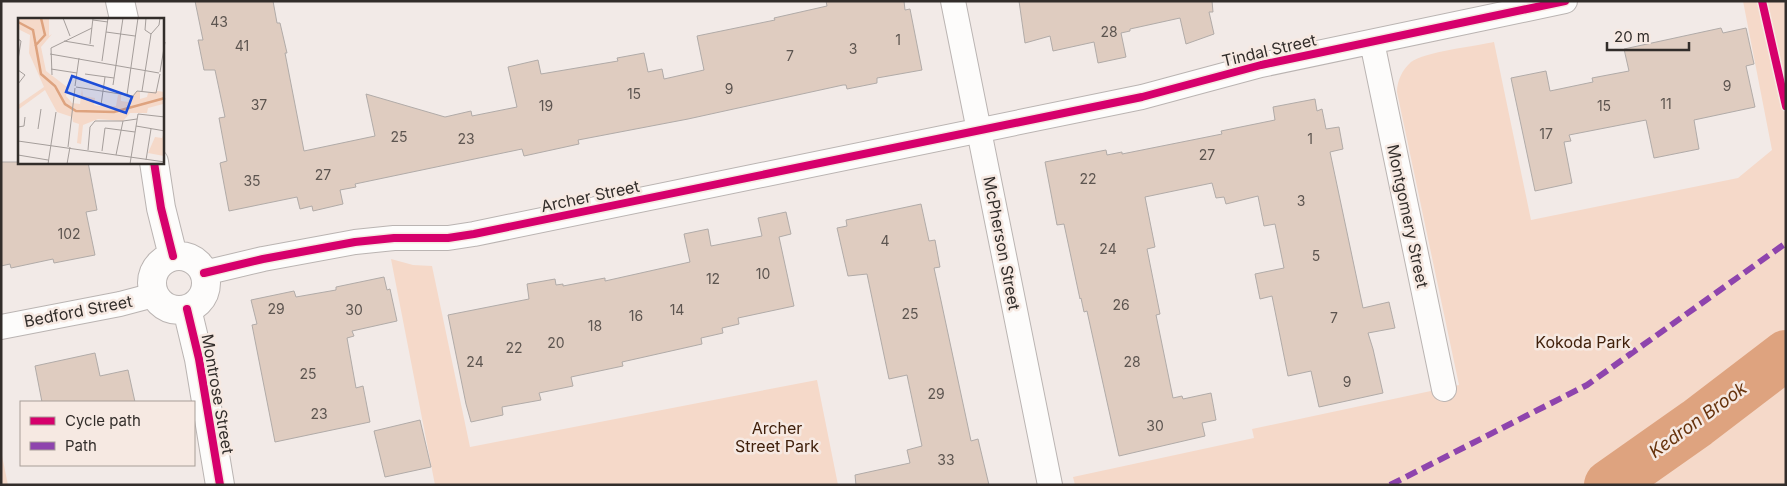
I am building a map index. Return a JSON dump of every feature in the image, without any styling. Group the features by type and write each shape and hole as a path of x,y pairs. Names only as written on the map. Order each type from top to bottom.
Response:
{"street":[{"path":"120,1 124,18"},
{"name":"McPherson Street","path":"953,1 1050,485"},
{"name":"Tindal Street","path":"980,130 1142,97 1261,65 1565,1"},
{"name":"Montgomery Street","path":"1372,42 1444,389"},
{"name":"Archer Street","path":"204,274 263,258 355,242 394,238 448,238 474,234 980,130"},
{"path":"154,164 161,208 173,256"},
{"path":"173,256 189,258 200,267 204,274 206,282 205,291 201,298 187,309 172,309 164,306 154,295 152,279 155,271 166,259 173,256"},
{"name":"Bedford Street","path":"1,327 120,304 154,295"},
{"name":"Montrose Street","path":"187,309 199,359 220,485"}],"green space":[{"name":"Kokoda Park","path":"1743,1 1786,1 1786,485 1075,485 1073,477 1254,438 1252,429 1459,385 1397,92 1401,76 1411,62 1438,52 1494,42 1531,220 1738,178 1772,150"},
{"name":"Archer Street Park","path":"391,259 413,265 432,266 470,447 817,380 838,485 435,485"},
{"path":"1,451 8,485 1,485"}],"building":[{"path":"195,1 273,1 277,23 280,23 287,53 285,53 304,151 375,136 366,94 445,117 471,111 472,116 517,107 508,67 538,60 541,74 618,61 617,58 644,53 648,72 662,69 664,79 704,70 697,36 775,20 774,18 827,6 826,1 904,1 905,10 910,9 922,70 877,78 877,83 847,89 846,85 843,85 688,119 578,140 579,144 524,156 522,149 355,184 356,187 340,190 343,204 313,211 312,206 300,209 297,197 229,211 220,163 227,161 219,118 225,117 215,70 204,70 198,40 203,40"},
{"path":"1019,1 1212,1 1213,12 1209,12 1214,34 1186,44 1180,18 1130,29 1130,31 1121,33 1126,57 1098,63 1094,42 1053,51 1050,36 1025,43"},
{"path":"1721,28 1723,33 1746,28 1754,64 1746,66 1755,107 1694,120 1699,149 1654,158 1646,120 1569,135 1571,141 1564,142 1572,183 1535,191 1511,78 1546,71 1550,91 1593,82 1592,78 1629,71 1624,49"},
{"path":"1315,99 1317,111 1322,109 1326,129 1339,127 1343,149 1330,152 1363,308 1389,302 1395,328 1368,333 1383,393 1319,407 1311,371 1288,376 1272,296 1260,299 1255,274 1284,268 1275,224 1264,226 1258,196 1226,204 1224,197 1216,198 1212,183 1145,197 1155,247 1147,249 1160,314 1156,315 1173,398 1182,396 1183,399 1211,393 1216,420 1202,423 1205,436 1119,456 1087,311 1084,312 1080,299 1064,224 1057,225 1045,162 1106,150 1107,155 1122,152 1122,154 1222,134 1221,131 1275,120 1273,107"},
{"path":"1,162 18,162 18,164 88,164 97,210 86,212 95,255 54,263 53,259 11,268 10,264 1,266"},
{"path":"921,204 929,241 935,240 940,267 934,268 971,441 978,439 989,485 856,485 855,475 910,463 907,450 922,446 907,375 889,379 867,274 848,276 837,228 847,226 846,220"},
{"path":"786,212 791,234 779,237 794,306 738,318 739,324 722,328 723,333 701,338 702,344 622,362 623,366 571,377 573,386 539,393 541,400 502,407 503,415 471,422 448,315 529,299 527,284 555,279 556,285 563,284 563,286 605,278 605,281 690,262 684,234 708,229 711,246 762,236 758,218"},
{"path":"384,277 387,290 390,289 397,321 352,331 354,336 347,338 356,388 363,386 370,422 275,442 252,325 257,324 251,300 294,291 296,297 336,290 336,287"},
{"path":"95,353 100,376 128,370 135,401 42,401 35,366"},
{"path":"420,420 431,467 385,477 374,431"}],"waterway":[{"name":"Kedron Brook","path":"1609,485 1697,423 1786,355"}],"marked path":[{"path":"1390,485 1587,385 1786,243"}],"cycle path":[{"path":"204,273 263,259 355,242 394,238 448,238 474,234 1142,97 1261,65 1565,1"},
{"path":"1762,1 1786,106"},
{"path":"154,164 161,208 173,256"},
{"path":"187,309 199,359 220,485"}]}
